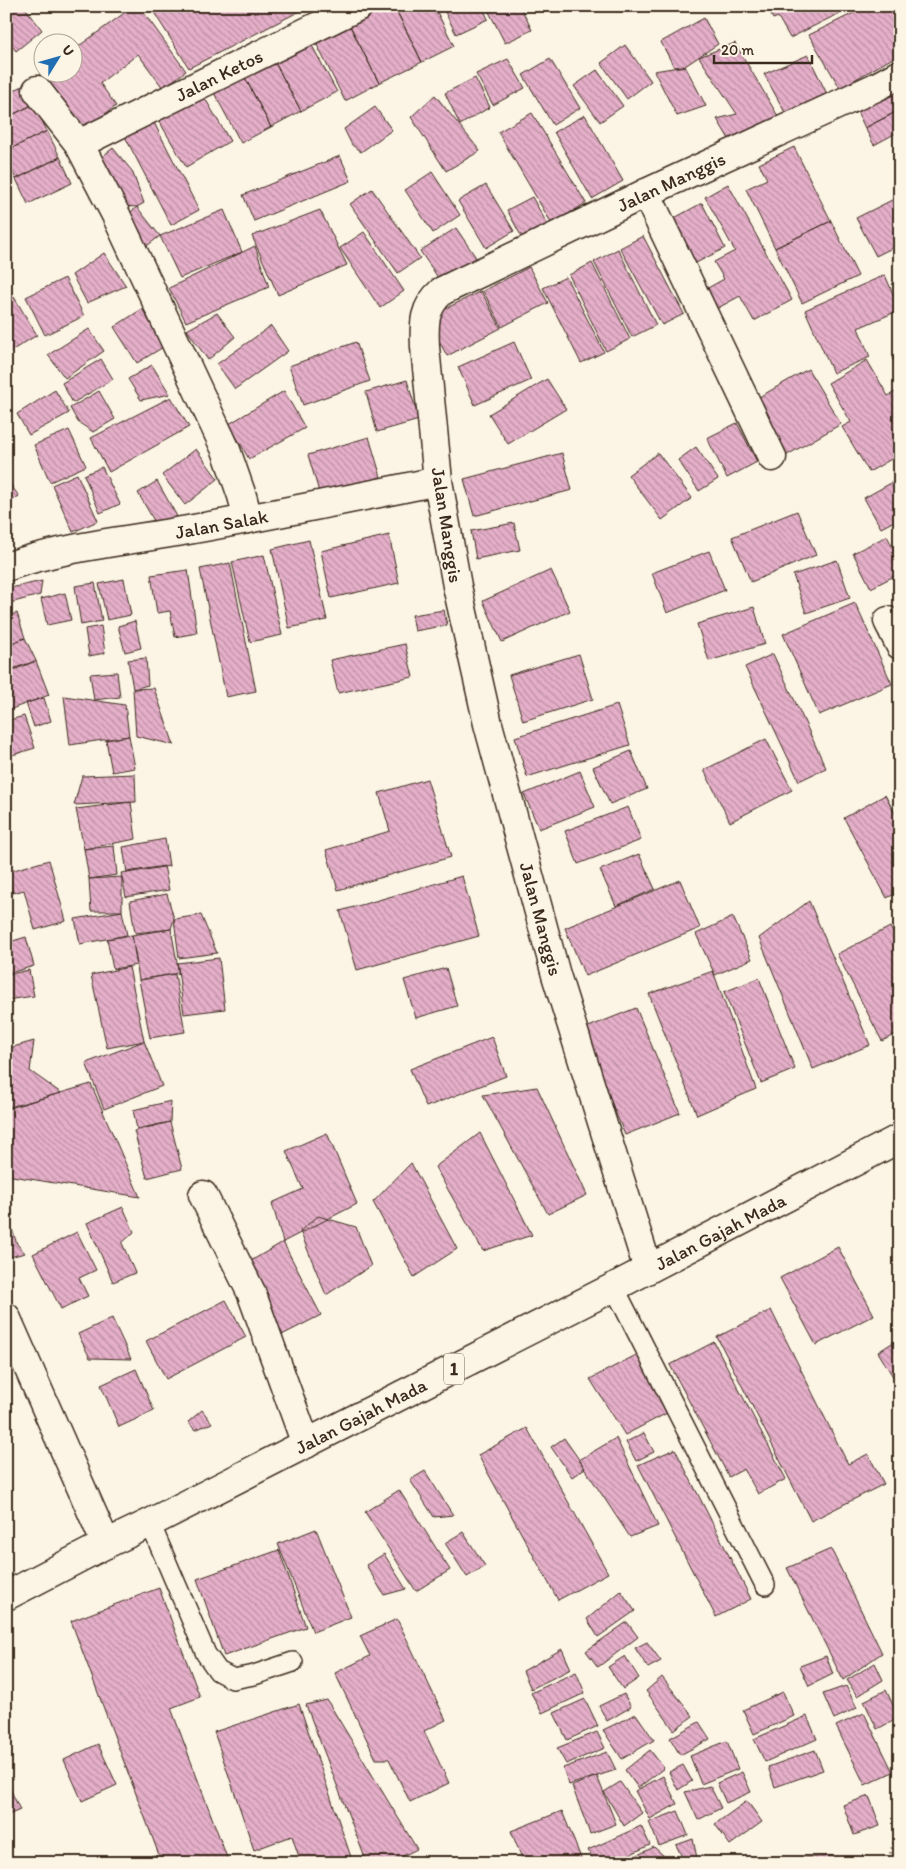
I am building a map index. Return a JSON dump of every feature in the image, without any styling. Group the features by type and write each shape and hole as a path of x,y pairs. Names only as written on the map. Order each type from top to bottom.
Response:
{"main road":[{"name":"Jalan Ketos","path":"80,144 359,6"},
{"name":"Jalan Manggis","path":"645,1258 556,975 488,724 457,586 438,481 424,326 432,300 447,289 646,193 868,91 900,74"},
{"path":"37,90 80,144 116,214 226,450 248,519"},
{"path":"646,193 772,456"},
{"name":"Jalan Salak","path":"6,567 38,556 70,549 248,519 438,481"},
{"name":"Jalan Gajah Mada","path":"6,1596 614,1287 645,1258 900,1138"},
{"path":"203,1195 251,1292 306,1444"},
{"path":"6,1317 106,1544"}],"lane":[{"path":"614,1287 765,1585"},
{"path":"150,1523 206,1654 218,1671 233,1679 254,1675 293,1662"}],"path":[{"path":"888,1863 900,1819"}],"building":[{"path":"11,6 24,6 42,30 32,32 32,38 16,51 6,38 6,10"},
{"path":"134,6 139,6 186,71 163,88 138,54 100,83 116,106 78,134 40,82 82,82 82,44"},
{"path":"150,6 297,6 300,11 189,68"},
{"path":"385,6 394,6 422,62 379,83 349,24"},
{"path":"394,6 434,6 454,46 422,62"},
{"path":"442,6 482,6 488,19 456,34"},
{"path":"486,6 520,6 532,30 505,43"},
{"path":"767,6 854,6 790,38 778,17 773,19"},
{"path":"868,6 900,6 900,54 840,88 809,35"},
{"path":"704,18 718,44 685,66 674,67 661,42"},
{"path":"349,24 379,83 345,101 315,41"},
{"path":"309,40 337,92 301,111 273,59"},
{"path":"735,43 782,123 735,149 717,119 737,114 699,57"},
{"path":"625,45 651,81 627,99 601,63"},
{"path":"808,55 828,96 788,118 764,74"},
{"path":"273,59 301,111 271,127 243,74"},
{"path":"508,59 525,88 493,105 476,74"},
{"path":"550,59 580,108 553,125 523,75"},
{"path":"685,66 706,106 677,116 654,71"},
{"path":"597,70 623,106 600,122 574,86"},
{"path":"243,74 271,127 241,143 213,91"},
{"path":"475,78 490,107 460,125 445,93"},
{"path":"900,81 900,110 865,128 854,105"},
{"path":"25,85 34,104 6,118 6,94"},
{"path":"203,95 230,141 186,167 159,121"},
{"path":"435,95 480,151 446,171 411,117"},
{"path":"34,104 47,131 6,151 6,118"},
{"path":"375,107 392,130 361,152 352,145 344,129"},
{"path":"899,110 900,131 874,145 865,128"},
{"path":"532,113 586,203 552,224 498,132"},
{"path":"150,115 199,210 171,225 121,129"},
{"path":"585,115 623,181 592,199 554,132"},
{"path":"47,131 60,157 16,179 6,159 6,151"},
{"path":"794,147 831,221 775,248 746,189 767,179 759,164"},
{"path":"113,148 132,171 144,203 137,207 121,206 98,160"},
{"path":"340,156 351,181 254,221 243,195"},
{"path":"60,157 72,183 28,204 16,179"},
{"path":"432,172 460,215 433,233 405,190"},
{"path":"728,184 792,300 754,321 740,296 716,309 706,289 724,279 714,262 735,251 705,197"},
{"path":"486,185 514,231 486,248 458,201"},
{"path":"372,189 420,258 398,273 350,204"},
{"path":"900,196 900,231 898,232 900,244 876,256 856,218"},
{"path":"532,197 549,227 524,241 507,210"},
{"path":"702,203 725,248 692,265 669,221"},
{"path":"137,207 160,236 144,248 122,219"},
{"path":"224,210 242,252 180,278 160,236"},
{"path":"320,210 347,265 278,295 252,236"},
{"path":"831,221 858,276 802,303 775,248"},
{"path":"456,228 477,259 441,282 420,251"},
{"path":"364,232 404,291 380,308 340,248"},
{"path":"643,236 684,314 662,325 620,248"},
{"path":"255,246 269,287 186,322 169,288"},
{"path":"618,249 656,325 632,337 594,262"},
{"path":"104,253 126,286 87,303 72,275"},
{"path":"592,263 630,339 606,351 569,275"},
{"path":"529,267 548,303 502,327 483,291"},
{"path":"885,275 900,310 858,328 870,357 833,373 805,310"},
{"path":"566,277 604,352 581,363 543,288"},
{"path":"65,278 84,316 45,335 26,297"},
{"path":"481,291 501,328 447,356 427,318"},
{"path":"14,297 37,335 6,354 6,302"},
{"path":"142,309 165,346 137,363 114,327"},
{"path":"217,313 235,337 208,360 187,330"},
{"path":"271,326 288,351 235,389 217,364"},
{"path":"89,329 104,351 65,378 48,355"},
{"path":"356,342 370,381 303,405 289,366"},
{"path":"514,342 531,380 475,405 458,367"},
{"path":"900,354 900,371 892,358"},
{"path":"101,359 113,379 73,403 62,383"},
{"path":"867,360 888,396 900,389 900,454 869,472 842,427 851,422 828,383"},
{"path":"152,365 170,394 141,400 128,379"},
{"path":"808,369 841,424 782,458 749,403"},
{"path":"547,379 566,409 508,444 489,414"},
{"path":"407,380 419,420 377,432 366,392"},
{"path":"55,390 69,413 29,435 17,414"},
{"path":"99,391 115,419 93,432 78,422 70,408"},
{"path":"284,391 305,428 249,459 229,424"},
{"path":"171,397 189,427 109,472 91,438"},
{"path":"737,423 757,462 727,478 707,438"},
{"path":"69,430 86,466 50,482 34,445"},
{"path":"369,437 381,477 320,495 308,455"},
{"path":"696,447 718,479 699,491 678,460"},
{"path":"196,449 218,479 185,505 162,475"},
{"path":"562,453 572,490 474,516 464,479"},
{"path":"658,453 692,498 662,520 628,475"},
{"path":"102,467 120,504 100,513 84,475"},
{"path":"77,474 98,521 73,532 52,485"},
{"path":"900,478 900,518 881,528 864,498"},
{"path":"6,479 19,496 9,503 6,499"},
{"path":"157,481 179,520 160,531 138,493"},
{"path":"797,511 816,555 751,582 732,537"},
{"path":"514,523 520,550 476,559 471,531"},
{"path":"389,535 399,583 331,598 321,551"},
{"path":"887,536 900,561 900,573 871,588 853,553"},
{"path":"309,540 327,620 289,628 272,549"},
{"path":"709,551 725,590 667,613 652,573"},
{"path":"264,555 282,635 250,642 232,562"},
{"path":"837,560 850,598 806,613 793,575"},
{"path":"230,563 256,691 226,697 200,569"},
{"path":"188,570 197,633 175,637 170,611 157,613 151,575"},
{"path":"551,570 570,611 502,642 483,601"},
{"path":"124,579 131,615 107,620 99,584"},
{"path":"42,581 40,595 6,604 6,589"},
{"path":"95,583 102,621 81,625 75,586"},
{"path":"65,593 71,620 47,625 41,599"},
{"path":"855,603 892,684 819,715 783,634"},
{"path":"754,607 765,644 709,661 697,624"},
{"path":"444,610 447,625 415,631 412,615"},
{"path":"17,613 25,638 6,645 6,617"},
{"path":"135,621 141,648 125,652 118,626"},
{"path":"101,626 105,653 89,656 85,629"},
{"path":"25,638 36,661 6,673 6,645"},
{"path":"405,644 413,677 338,693 330,660"},
{"path":"579,654 593,699 523,721 509,675"},
{"path":"773,654 826,768 799,781 745,667"},
{"path":"146,658 148,685 133,689 128,660"},
{"path":"36,661 49,695 6,711 6,671"},
{"path":"117,672 120,697 94,700 90,674"},
{"path":"154,688 174,745 136,736 133,689"},
{"path":"64,696 125,705 129,736 70,745"},
{"path":"44,698 51,721 34,727 26,703"},
{"path":"617,705 630,745 527,777 515,737"},
{"path":"24,716 35,748 6,757 6,721"},
{"path":"129,736 135,768 112,772 106,740"},
{"path":"766,739 792,790 730,822 704,770"},
{"path":"631,751 647,789 610,804 593,767"},
{"path":"580,771 595,807 539,829 524,794"},
{"path":"135,774 136,802 74,805 82,776"},
{"path":"427,779 451,857 338,890 326,850 390,831 379,793"},
{"path":"885,795 900,822 900,891 887,898 844,818"},
{"path":"131,802 136,839 84,849 76,809"},
{"path":"628,807 641,840 578,864 565,831"},
{"path":"165,839 169,866 127,873 123,847"},
{"path":"114,846 117,875 89,879 84,849"},
{"path":"639,854 655,889 616,906 600,870"},
{"path":"49,860 66,921 35,930 24,890 13,893 7,872"},
{"path":"164,866 169,890 126,897 121,873"},
{"path":"462,876 479,936 357,970 340,911"},
{"path":"122,877 122,911 91,911 89,879"},
{"path":"680,880 700,928 585,976 565,928"},
{"path":"167,894 174,919 171,929 135,933 130,901"},
{"path":"809,901 870,1045 813,1069 759,938"},
{"path":"122,911 127,935 80,944 75,919"},
{"path":"201,915 217,953 179,958 174,919"},
{"path":"733,917 752,959 715,975 696,934"},
{"path":"890,927 900,947 900,999 897,1000 900,1007 900,1032 882,1041 837,954"},
{"path":"171,929 179,973 139,980 132,935"},
{"path":"132,935 137,965 113,969 107,939"},
{"path":"26,937 34,966 6,974 6,943"},
{"path":"219,958 225,1009 184,1014 177,963"},
{"path":"129,967 144,1041 107,1048 91,975"},
{"path":"446,968 457,1006 416,1018 404,980"},
{"path":"29,970 34,996 6,1000 6,975"},
{"path":"713,971 756,1089 697,1115 649,994"},
{"path":"175,974 185,1032 150,1038 139,980"},
{"path":"759,978 795,1069 761,1083 724,992"},
{"path":"636,1008 680,1113 625,1135 581,1030"},
{"path":"492,1037 506,1076 426,1107 410,1069"},
{"path":"34,1041 30,1071 61,1093 6,1108 6,1049"},
{"path":"144,1041 162,1086 104,1109 86,1063"},
{"path":"91,1084 140,1197 6,1175 6,1109"},
{"path":"537,1087 587,1195 548,1214 483,1095"},
{"path":"171,1101 170,1122 137,1129 133,1110"},
{"path":"170,1122 182,1169 147,1178 134,1131"},
{"path":"327,1133 357,1204 283,1242 272,1203 303,1189 286,1151"},
{"path":"480,1133 532,1235 483,1251 435,1167"},
{"path":"411,1163 457,1249 414,1277 373,1202"},
{"path":"123,1207 134,1232 122,1243 135,1273 113,1282 87,1223"},
{"path":"6,1211 17,1244 25,1253 6,1258"},
{"path":"318,1216 356,1227 371,1266 326,1295 300,1231"},
{"path":"77,1232 96,1270 79,1278 88,1296 61,1309 33,1254"},
{"path":"283,1242 321,1315 278,1337 244,1265"},
{"path":"838,1247 874,1315 816,1345 780,1278"},
{"path":"226,1300 246,1337 166,1379 146,1341"},
{"path":"900,1301 900,1319 892,1306"},
{"path":"771,1310 848,1464 868,1454 884,1484 811,1521 717,1337"},
{"path":"112,1318 131,1359 90,1358 78,1334"},
{"path":"900,1338 900,1388 878,1352"},
{"path":"714,1342 786,1479 758,1494 744,1469 729,1477 670,1365"},
{"path":"638,1354 669,1412 625,1435 590,1379"},
{"path":"136,1369 154,1411 119,1427 101,1385"},
{"path":"202,1410 212,1423 195,1430 188,1422"},
{"path":"527,1428 608,1573 558,1600 478,1455"},
{"path":"644,1433 654,1452 636,1461 626,1442"},
{"path":"564,1438 585,1468 572,1477 551,1447"},
{"path":"616,1438 658,1526 630,1537 579,1460"},
{"path":"675,1449 751,1599 716,1617 638,1465"},
{"path":"425,1471 453,1515 434,1517 410,1480"},
{"path":"399,1490 450,1570 416,1591 365,1512"},
{"path":"316,1529 351,1617 313,1632 278,1544"},
{"path":"463,1532 485,1566 467,1577 445,1543"},
{"path":"831,1549 882,1653 843,1680 787,1568"},
{"path":"279,1550 306,1627 224,1656 197,1579"},
{"path":"384,1554 406,1589 384,1595 366,1565"},
{"path":"159,1588 200,1697 171,1708 229,1863 162,1863 71,1621"},
{"path":"621,1591 635,1611 598,1637 587,1619"},
{"path":"397,1619 446,1720 424,1731 449,1783 410,1802 389,1759 376,1759 335,1673 370,1656 360,1636"},
{"path":"627,1622 638,1637 598,1667 586,1651"},
{"path":"647,1642 661,1661 648,1668 635,1648"},
{"path":"562,1649 571,1669 531,1689 523,1671"},
{"path":"625,1656 639,1678 623,1689 608,1667"},
{"path":"826,1656 833,1674 809,1686 800,1666"},
{"path":"875,1663 883,1680 857,1696 847,1680"},
{"path":"576,1672 585,1693 542,1713 531,1693"},
{"path":"662,1677 693,1716 674,1730 646,1691"},
{"path":"846,1686 857,1708 834,1719 823,1694"},
{"path":"886,1690 899,1718 877,1729 864,1701"},
{"path":"783,1692 794,1716 754,1734 743,1710"},
{"path":"624,1694 631,1707 607,1721 599,1706"},
{"path":"585,1699 598,1726 567,1740 554,1713"},
{"path":"327,1700 417,1849 389,1863 367,1863 306,1705"},
{"path":"299,1704 353,1863 301,1863 292,1836 254,1850 214,1732"},
{"path":"864,1713 893,1772 865,1785 836,1726"},
{"path":"636,1714 654,1740 622,1759 603,1730"},
{"path":"807,1716 817,1739 765,1762 754,1739"},
{"path":"699,1722 710,1739 680,1755 670,1738"},
{"path":"597,1732 605,1748 566,1764 557,1748"},
{"path":"727,1741 738,1769 701,1784 690,1756"},
{"path":"98,1744 117,1785 82,1801 64,1760"},
{"path":"650,1750 664,1768 638,1788 625,1770"},
{"path":"815,1750 823,1770 775,1787 768,1767"},
{"path":"607,1752 616,1770 569,1785 563,1768"},
{"path":"683,1765 692,1781 678,1790 669,1772"},
{"path":"742,1772 751,1792 726,1803 717,1783"},
{"path":"597,1776 616,1824 590,1834 572,1786"},
{"path":"663,1776 677,1804 650,1819 635,1791"},
{"path":"6,1780 20,1810 6,1816"},
{"path":"620,1782 642,1813 624,1826 604,1792"},
{"path":"710,1786 721,1808 698,1820 685,1792"},
{"path":"869,1796 880,1826 854,1835 843,1805"},
{"path":"747,1801 762,1822 730,1845 715,1824"},
{"path":"562,1811 583,1863 524,1863 511,1831"},
{"path":"678,1811 688,1835 659,1846 649,1822"},
{"path":"641,1826 650,1845 612,1863 595,1863 588,1850"},
{"path":"693,1839 698,1863 685,1863 676,1845"},
{"path":"654,1847 666,1858 655,1863 621,1863"},
{"path":"154,1855 156,1863 133,1863"},
{"path":"832,1856 836,1863 764,1863 763,1860"}]}
